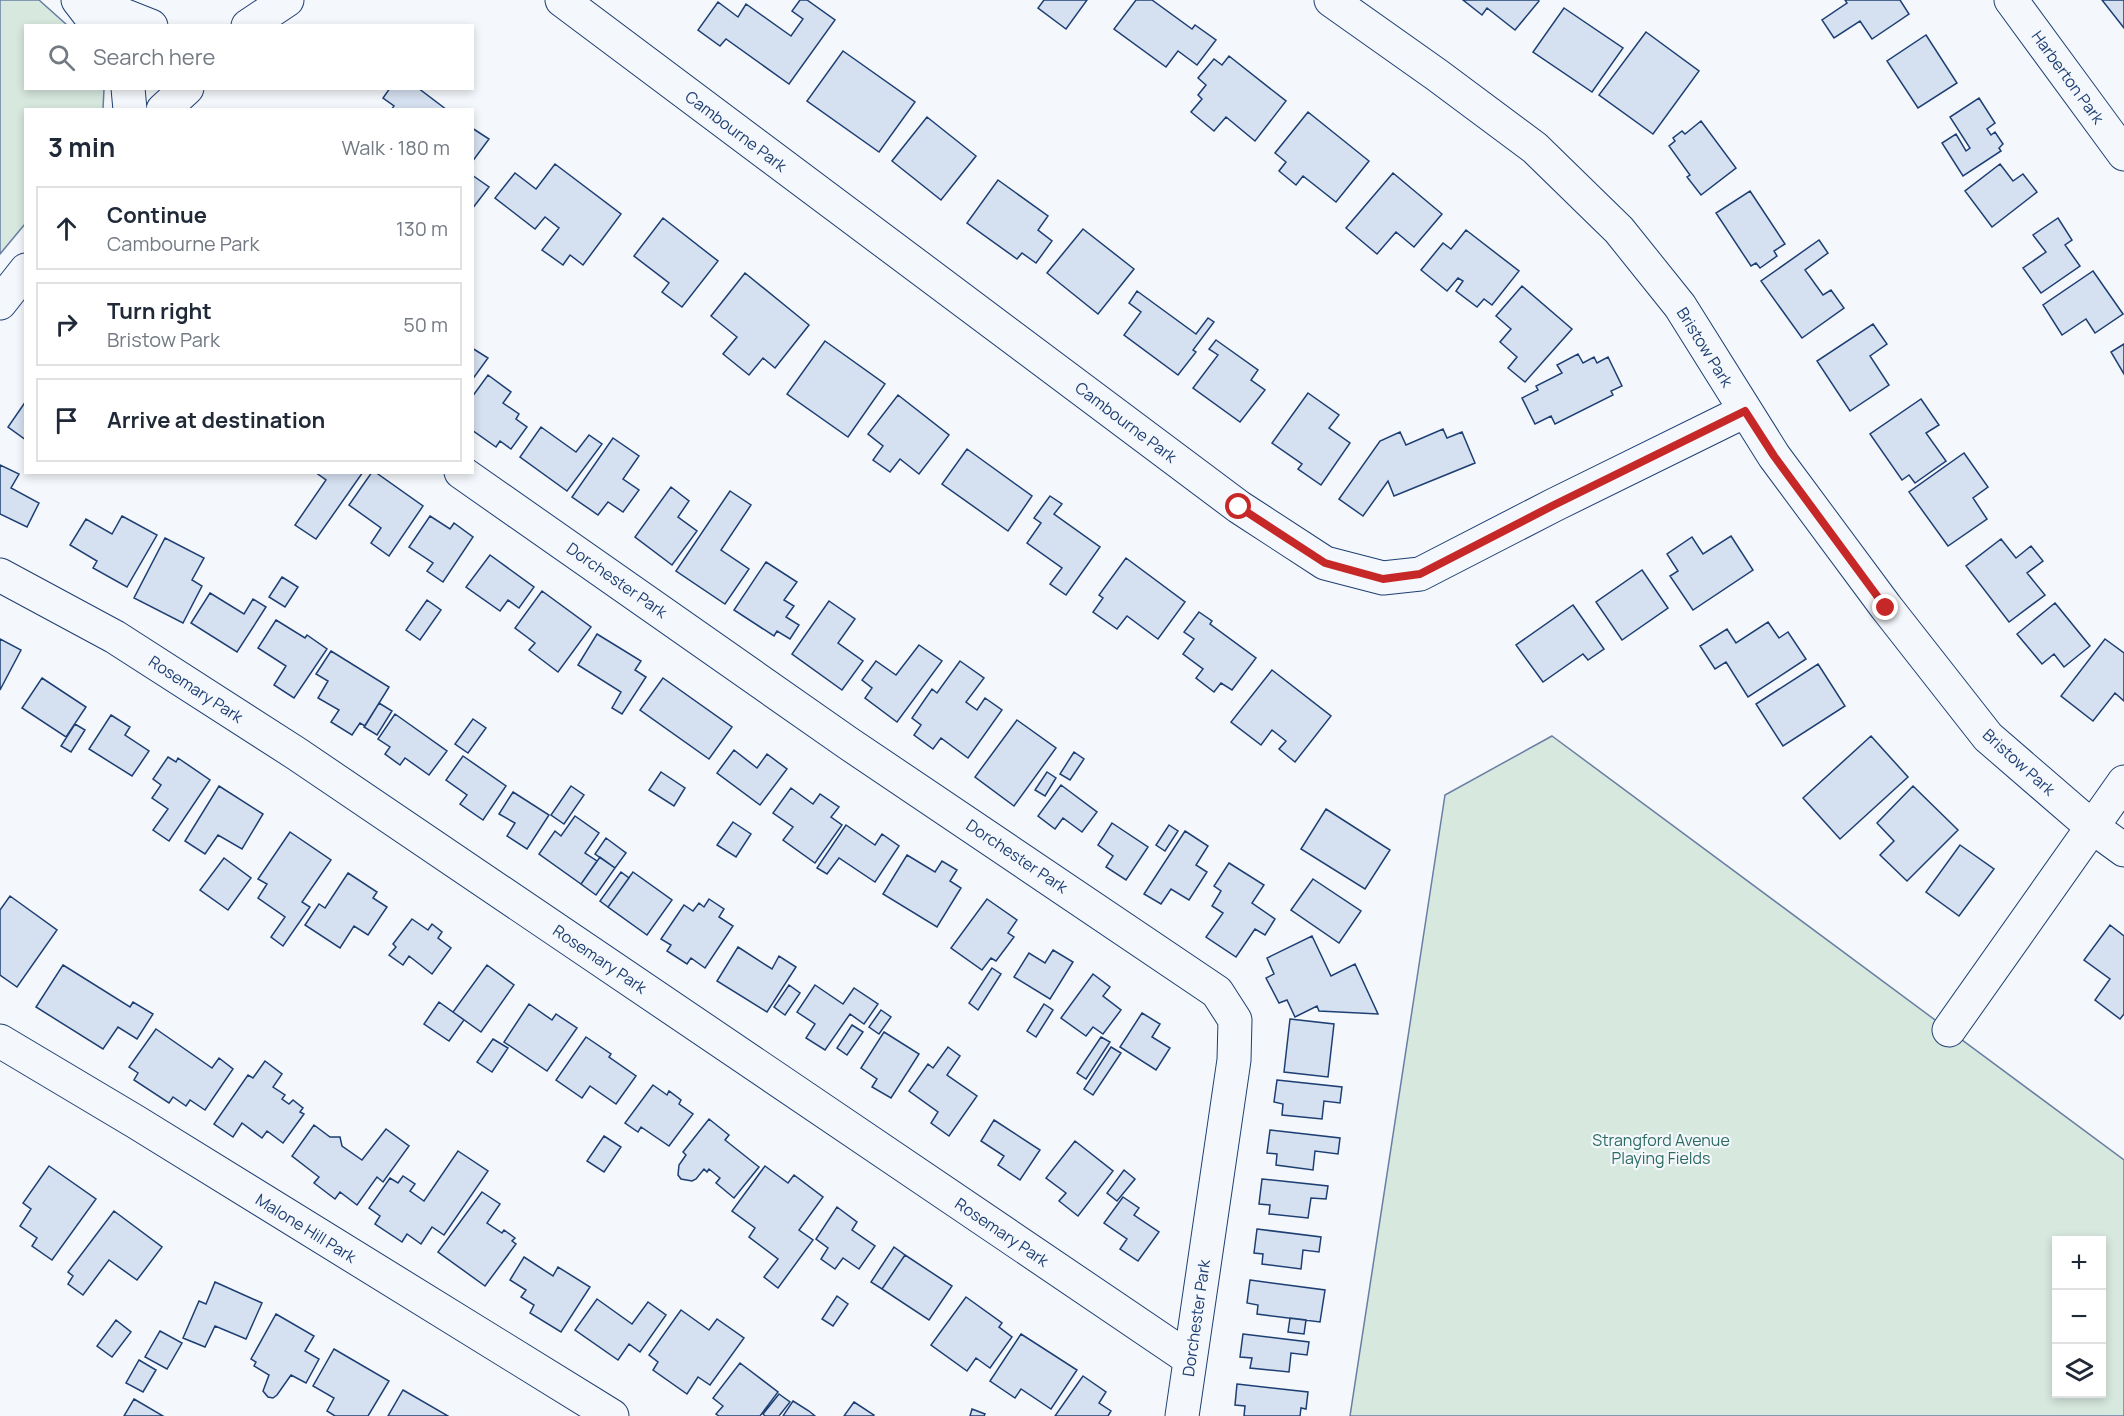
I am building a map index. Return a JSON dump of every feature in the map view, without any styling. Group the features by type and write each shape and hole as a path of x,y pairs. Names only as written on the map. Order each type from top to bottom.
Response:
{"main road":[{"path":"78,0 96,24"},
{"path":"85,0 146,24"},
{"path":"251,24 287,0"},
{"name":"Cambourne Park","path":"562,0 1239,507 1325,563 1383,579 1420,574 1745,411"},
{"name":"Bristow Park","path":"1330,0 1437,75 1535,148 1610,222 1680,306 1774,456 1886,608 1988,737 2091,826 2124,850"},
{"name":"Harberton Park","path":"2011,0 2124,154"},
{"path":"128,90 130,108"},
{"path":"165,108 185,90"},
{"path":"0,276 24,261"},
{"path":"0,303 24,273"},
{"name":"Dorchester Park","path":"464,474 848,743 1217,992 1234,1020 1234,1060 1182,1416"},
{"name":"Rosemary Park","path":"0,575 115,637 297,754 1190,1359"},
{"path":"1948,1030 2124,782"},
{"name":"Malone Hill Park","path":"0,1041 136,1122 612,1416"}],"green space":[{"path":"0,0 39,0 66,24 24,24 24,90 104,90 103,108 24,108 24,225 0,254"},
{"name":"Strangford Avenue Playing Fields","path":"1552,736 2124,1160 2124,1416 1350,1416 1445,795"}],"building":[{"path":"800,0 807,0 835,20 789,84 726,39 720,46 698,30 718,2 738,17 746,4 791,36 803,19 792,11"},
{"path":"1044,0 1087,0 1066,29 1038,8"},
{"path":"1136,0 1152,0 1192,29 1195,25 1216,40 1197,65 1178,51 1166,67 1114,29"},
{"path":"1463,0 1539,1 1515,30 1487,8 1482,15"},
{"path":"1845,0 1900,0 1909,14 1872,39 1860,21 1834,38 1822,20 1847,3"},
{"path":"2102,0 2124,0 2124,28"},
{"path":"1564,8 1623,48 1592,92 1533,52"},
{"path":"1646,32 1699,71 1653,134 1599,95"},
{"path":"1926,35 1957,83 1918,108 1887,61"},
{"path":"843,51 915,102 879,152 807,101"},
{"path":"1229,56 1286,101 1255,141 1226,117 1214,131 1191,112 1202,99 1198,95 1206,85 1198,78 1214,59 1222,65"},
{"path":"389,90 421,90 444,108 392,108 394,106 383,98"},
{"path":"1979,98 1995,123 1987,129 1991,135 1995,132 2003,144 1999,148 2001,151 1963,176 1942,143 1956,134 1966,151 1970,148 1950,117"},
{"path":"1308,112 1369,161 1336,202 1303,176 1296,185 1279,171 1286,162 1275,153"},
{"path":"927,117 976,156 941,200 892,161"},
{"path":"1701,121 1736,168 1701,195 1687,177 1690,175 1669,146 1675,141 1673,138 1682,131 1685,134"},
{"path":"474,129 489,139 474,159"},
{"path":"555,164 621,214 583,265 570,255 563,265 542,250 559,228 545,217 535,229 495,198 515,173 536,189"},
{"path":"2000,164 2013,181 2023,174 2037,192 1992,227 1965,191"},
{"path":"1393,173 1442,214 1414,247 1396,232 1377,254 1346,228"},
{"path":"474,176 489,187 474,206"},
{"path":"998,180 1048,216 1038,230 1052,241 1036,263 1022,253 1017,259 967,223"},
{"path":"1750,191 1785,244 1774,251 1777,256 1760,268 1756,263 1751,266 1716,213"},
{"path":"663,218 718,261 682,307 662,292 669,283 634,256"},
{"path":"2058,218 2072,240 2065,245 2080,266 2041,293 2023,268 2046,252 2033,235"},
{"path":"1083,229 1134,269 1098,314 1047,273"},
{"path":"1466,230 1519,271 1492,305 1484,299 1477,307 1456,291 1463,281 1458,278 1447,291 1421,270 1443,243 1451,249"},
{"path":"1819,240 1828,253 1805,270 1823,295 1831,290 1844,308 1802,338 1761,281"},
{"path":"2093,271 2123,314 2095,333 2086,319 2062,335 2043,305"},
{"path":"745,273 809,325 775,368 763,358 749,375 723,354 737,337 711,316"},
{"path":"1522,286 1572,329 1525,382 1508,368 1517,357 1500,342 1511,329 1496,316"},
{"path":"1137,291 1196,334 1208,318 1214,322 1193,350 1196,352 1178,375 1124,335 1141,312 1129,303"},
{"path":"1873,324 1887,344 1870,356 1889,385 1850,411 1817,361"},
{"path":"1216,340 1258,370 1251,380 1265,390 1240,422 1193,388 1218,355 1209,349"},
{"path":"825,341 885,384 848,437 787,394"},
{"path":"2124,344 2124,374 2111,352"},
{"path":"474,349 488,358 474,377"},
{"path":"1578,354 1583,363 1594,357 1597,363 1608,357 1622,386 1611,391 1613,395 1555,424 1551,416 1535,424 1522,398 1538,390 1536,386 1562,373 1557,365"},
{"path":"488,375 511,392 503,403 519,414 516,419 527,427 511,449 500,441 496,447 474,431 474,394"},
{"path":"1308,393 1339,415 1329,428 1350,443 1321,485 1298,469 1302,464 1272,443"},
{"path":"898,395 949,435 919,474 900,459 890,472 873,460 883,446 868,434"},
{"path":"1921,399 1939,425 1926,433 1946,461 1915,483 1909,475 1902,480 1870,434"},
{"path":"24,404 24,439 8,427"},
{"path":"541,427 576,452 589,435 602,444 567,491 520,457"},
{"path":"1443,429 1447,438 1462,432 1475,463 1394,496 1388,481 1363,516 1339,499 1380,441 1400,432 1406,445"},
{"path":"613,438 639,456 623,479 639,490 623,512 608,502 598,515 572,497"},
{"path":"967,449 1032,496 1008,531 942,484"},
{"path":"1964,453 1988,487 1973,498 1987,519 1948,546 1909,492"},
{"path":"0,465 19,474 11,488 39,503 27,527 0,514"},
{"path":"318,474 362,474 316,539 295,525 326,480"},
{"path":"371,474 378,474 423,506 389,556 371,543 381,528 349,505"},
{"path":"671,487 689,501 678,517 697,531 672,565 635,537"},
{"path":"730,491 751,505 721,550 749,569 725,604 676,571"},
{"path":"1050,496 1062,504 1054,514 1100,547 1066,595 1050,584 1062,568 1027,543 1041,523 1034,518"},
{"path":"122,516 157,535 127,587 93,568 97,561 70,545 86,519 112,534"},
{"path":"430,516 450,529 454,523 473,537 443,582 427,571 433,563 409,547"},
{"path":"1731,536 1753,570 1693,610 1670,576 1678,571 1667,554 1692,537 1703,554"},
{"path":"165,538 204,558 192,580 202,586 183,623 134,598"},
{"path":"2001,539 2016,558 2031,546 2043,561 2027,573 2045,595 2009,622 1966,566"},
{"path":"490,555 534,587 519,608 508,600 500,611 466,587"},
{"path":"1126,558 1185,602 1158,639 1127,616 1117,629 1093,612 1103,598 1099,595"},
{"path":"766,562 797,582 784,600 794,606 786,617 799,625 790,639 777,631 774,636 734,610"},
{"path":"1642,570 1668,608 1622,640 1596,602"},
{"path":"282,577 298,587 285,607 269,597"},
{"path":"542,591 591,627 558,672 529,650 535,643 515,628"},
{"path":"210,593 244,614 253,599 266,607 237,652 191,623"},
{"path":"427,600 441,610 420,640 406,630"},
{"path":"829,601 855,619 838,643 863,661 842,690 792,654"},
{"path":"2055,603 2090,646 2064,667 2054,654 2042,664 2017,634"},
{"path":"1573,605 1604,649 1588,660 1583,654 1543,682 1516,645"},
{"path":"1199,612 1212,621 1210,624 1256,658 1232,690 1221,683 1214,692 1196,678 1203,669 1183,654 1194,639 1184,632"},
{"path":"276,620 305,638 307,635 327,649 294,698 274,685 286,666 258,648"},
{"path":"1768,622 1779,638 1788,632 1806,659 1748,697 1726,662 1715,669 1700,646 1727,629 1736,643"},
{"path":"597,634 641,661 635,670 646,677 622,714 612,708 621,692 578,665"},
{"path":"0,639 21,650 0,690"},
{"path":"2105,639 2124,653 2124,701 2115,693 2093,721 2061,696"},
{"path":"919,645 942,661 897,722 865,698 872,688 862,680 876,661 896,675"},
{"path":"331,651 389,687 365,726 360,723 352,735 331,722 339,710 318,698 328,681 316,674"},
{"path":"960,661 984,678 966,702 977,710 985,698 1002,710 968,758 941,738 933,749 914,735 921,725 912,718 932,689 937,693"},
{"path":"1818,664 1845,706 1783,746 1756,704"},
{"path":"1272,670 1331,716 1295,762 1279,749 1286,741 1272,730 1261,745 1231,722"},
{"path":"42,678 86,707 66,737 22,708"},
{"path":"663,678 732,727 709,759 640,710"},
{"path":"379,703 392,711 377,735 364,727"},
{"path":"395,714 447,751 429,775 405,758 400,765 385,754 390,747 378,739"},
{"path":"111,715 130,727 125,735 149,751 132,776 89,749"},
{"path":"473,719 486,728 468,753 455,744"},
{"path":"1017,720 1056,748 1014,806 975,777"},
{"path":"75,724 85,730 71,752 61,746"},
{"path":"1871,736 1908,777 1840,839 1803,798"},
{"path":"734,750 757,768 767,754 787,769 760,805 717,773"},
{"path":"1074,752 1084,759 1070,780 1060,774"},
{"path":"463,756 506,786 483,820 460,804 467,795 446,780"},
{"path":"168,757 176,762 178,758 210,780 169,841 153,830 168,809 152,798 161,785 153,779"},
{"path":"661,772 685,788 674,806 649,790"},
{"path":"1047,772 1056,778 1045,796 1035,790"},
{"path":"1061,785 1097,812 1082,832 1063,818 1055,829 1038,816"},
{"path":"219,786 263,814 242,849 218,835 205,854 185,841"},
{"path":"571,786 584,795 564,824 551,815"},
{"path":"1913,786 1958,830 1907,881 1880,855 1894,841 1877,823"},
{"path":"791,788 813,804 820,794 839,807 831,817 842,825 815,863 783,840 793,827 773,813"},
{"path":"513,792 549,815 527,849 507,836 515,823 499,814"},
{"path":"1326,809 1390,850 1365,889 1301,849"},
{"path":"575,816 599,833 585,853 597,861 581,884 539,854 555,831 561,836"},
{"path":"733,822 751,834 736,857 717,845"},
{"path":"1112,823 1148,847 1126,880 1106,867 1113,856 1098,845"},
{"path":"846,825 875,845 882,834 899,846 875,882 839,858 827,874 817,868"},
{"path":"1169,825 1178,831 1165,851 1156,845"},
{"path":"1185,831 1208,846 1196,865 1207,872 1189,900 1171,889 1161,904 1144,894"},
{"path":"290,832 331,860 302,902 310,907 283,946 271,937 285,917 258,898 267,884 258,879"},
{"path":"606,838 626,853 615,868 595,854"},
{"path":"1960,845 1994,869 1959,916 1926,892"},
{"path":"907,855 935,872 942,861 957,870 950,881 961,888 937,927 883,894"},
{"path":"600,857 615,868 596,895 581,884"},
{"path":"224,858 251,878 228,910 200,890"},
{"path":"1229,863 1264,885 1252,903 1275,919 1265,935 1255,929 1236,957 1206,937 1223,913 1212,906 1221,891 1214,886"},
{"path":"621,872 629,878 608,907 600,901"},
{"path":"633,872 672,900 647,935 608,907"},
{"path":"348,873 377,892 373,898 387,907 368,935 354,926 340,948 305,925 319,904 325,908"},
{"path":"1313,879 1361,911 1339,943 1291,910"},
{"path":"10,896 57,930 17,987 0,975 0,910"},
{"path":"709,899 724,909 719,917 733,926 705,968 691,958 687,964 667,951 671,945 661,939 684,905 693,911 699,903 704,907"},
{"path":"987,899 1017,920 1008,933 1014,937 996,961 991,958 982,970 951,948"},
{"path":"412,919 428,930 432,924 442,932 438,938 451,948 432,974 409,956 403,965 389,955 396,947 393,944"},
{"path":"2110,925 2124,936 2124,1014 2120,1019 2095,1000 2110,979 2084,960"},
{"path":"1312,936 1331,976 1355,964 1378,1014 1319,1011 1317,1006 1295,1017 1287,1000 1279,1003 1266,978 1274,974 1267,958"},
{"path":"738,947 772,969 779,956 796,967 767,1012 717,981"},
{"path":"1053,950 1073,962 1050,999 1014,977 1029,953 1045,963"},
{"path":"63,965 130,1007 133,1002 153,1014 137,1039 118,1027 103,1049 36,1007"},
{"path":"487,965 514,985 481,1032 453,1012"},
{"path":"992,968 1001,974 978,1010 969,1003"},
{"path":"1093,974 1110,987 1103,996 1121,1010 1103,1034 1093,1027 1086,1036 1061,1018"},
{"path":"789,985 800,993 785,1015 774,1007"},
{"path":"815,985 843,1004 854,988 878,1004 864,1024 850,1014 825,1050 806,1038 815,1024 797,1012"},
{"path":"439,1002 464,1020 449,1041 424,1024"},
{"path":"529,1004 552,1020 556,1014 577,1028 547,1071 504,1042"},
{"path":"1044,1004 1053,1010 1036,1037 1027,1031"},
{"path":"881,1010 891,1017 879,1034 869,1027"},
{"path":"1142,1013 1160,1024 1152,1037 1170,1048 1156,1070 1120,1047"},
{"path":"1290,1019 1334,1024 1328,1077 1284,1072"},
{"path":"852,1025 863,1032 847,1055 837,1048"},
{"path":"156,1029 212,1068 219,1058 233,1069 205,1110 190,1100 186,1106 173,1097 169,1103 134,1080 138,1073 129,1067"},
{"path":"884,1032 919,1054 891,1098 872,1087 877,1079 861,1068"},
{"path":"586,1037 611,1054 609,1057 636,1076 616,1104 590,1086 582,1098 556,1080"},
{"path":"1101,1037 1110,1042 1086,1079 1077,1073"},
{"path":"493,1039 508,1048 492,1072 477,1062"},
{"path":"948,1047 960,1056 947,1075 977,1096 949,1136 931,1123 938,1112 909,1091 928,1064 933,1068"},
{"path":"1111,1047 1121,1053 1093,1095 1084,1089"},
{"path":"265,1061 282,1074 273,1087 285,1095 282,1099 289,1104 293,1100 303,1108 300,1112 304,1114 283,1143 267,1131 262,1138 242,1123 233,1137 214,1124 248,1075 253,1078"},
{"path":"1277,1080 1342,1087 1340,1103 1324,1101 1322,1119 1282,1115 1283,1104 1274,1102"},
{"path":"653,1085 667,1095 669,1091 681,1100 679,1104 693,1114 669,1146 641,1127 638,1132 625,1123"},
{"path":"709,1119 729,1135 725,1140 759,1167 734,1198 716,1183 720,1178 709,1169 707,1172 704,1169 692,1181 681,1179 678,1175 679,1165 686,1155 683,1152"},
{"path":"994,1120 1040,1150 1020,1180 998,1165 1004,1156 981,1141"},
{"path":"314,1125 330,1137 340,1137 342,1146 362,1160 386,1129 409,1146 383,1182 377,1177 357,1205 340,1192 335,1199 314,1183 319,1177 292,1156"},
{"path":"1270,1130 1340,1138 1338,1154 1315,1151 1313,1170 1276,1165 1277,1154 1267,1153"},
{"path":"604,1136 621,1147 604,1172 587,1161"},
{"path":"1075,1141 1113,1171 1078,1216 1059,1201 1066,1193 1046,1178"},
{"path":"458,1151 488,1171 444,1235 432,1227 421,1244 407,1234 402,1242 375,1224 380,1216 369,1208 390,1178 398,1183 403,1176 415,1184 410,1191 424,1201"},
{"path":"49,1166 96,1199 52,1260 32,1246 37,1238 20,1226 31,1209 23,1203"},
{"path":"765,1166 788,1183 794,1175 823,1197 799,1230 813,1240 778,1288 764,1277 778,1259 749,1237 755,1228 732,1211"},
{"path":"1124,1170 1135,1179 1117,1201 1107,1193"},
{"path":"1262,1179 1328,1186 1326,1199 1311,1198 1308,1218 1269,1214 1270,1205 1259,1204"},
{"path":"482,1192 500,1204 487,1223 502,1233 504,1230 515,1238 512,1241 516,1244 485,1286 438,1252"},
{"path":"1123,1197 1139,1208 1134,1215 1159,1232 1138,1261 1120,1249 1127,1239 1104,1223"},
{"path":"837,1207 857,1222 852,1230 875,1246 859,1269 843,1258 835,1269 821,1259 828,1248 816,1239"},
{"path":"114,1211 162,1247 137,1280 109,1260 83,1295 68,1284 73,1276 68,1272"},
{"path":"1257,1229 1321,1237 1319,1252 1303,1250 1301,1269 1262,1264 1263,1254 1254,1253"},
{"path":"894,1247 905,1255 882,1289 871,1282"},
{"path":"905,1255 952,1286 929,1320 882,1289"},
{"path":"524,1257 553,1276 558,1267 590,1287 561,1332 530,1313 534,1305 521,1297 526,1290 510,1280"},
{"path":"1250,1280 1325,1290 1320,1322 1257,1314 1258,1305 1247,1303"},
{"path":"215,1282 262,1303 246,1339 215,1326 205,1347 183,1338 199,1301 206,1304"},
{"path":"837,1296 848,1304 833,1326 822,1319"},
{"path":"966,1297 1002,1323 999,1327 1012,1337 990,1368 976,1358 967,1371 931,1345"},
{"path":"597,1299 632,1324 648,1302 666,1315 640,1352 629,1344 618,1360 575,1330"},
{"path":"681,1310 709,1330 717,1319 744,1338 710,1385 698,1377 687,1394 653,1370 658,1362 649,1355"},
{"path":"276,1314 314,1336 305,1351 319,1359 306,1383 291,1375 273,1398 268,1397 263,1391 269,1375 254,1366 256,1362 251,1359"},
{"path":"1290,1318 1306,1320 1304,1334 1288,1332"},
{"path":"116,1320 131,1332 112,1357 97,1346"},
{"path":"160,1331 182,1343 167,1369 145,1357"},
{"path":"1021,1334 1077,1370 1051,1409 1021,1389 1015,1398 990,1381"},
{"path":"1243,1334 1309,1342 1307,1355 1291,1353 1289,1372 1250,1368 1252,1358 1240,1357"},
{"path":"334,1349 389,1381 368,1416 335,1416 327,1411 334,1398 313,1386"},
{"path":"139,1360 156,1370 143,1392 126,1383"},
{"path":"740,1363 778,1392 760,1416 719,1416 716,1414 723,1406 713,1398"},
{"path":"1083,1376 1106,1392 1099,1403 1111,1411 1108,1416 1055,1416"},
{"path":"1237,1384 1308,1392 1306,1409 1301,1408 1300,1416 1244,1416 1245,1406 1235,1405"},
{"path":"403,1390 448,1416 388,1416"},
{"path":"779,1394 790,1402 779,1416 765,1416 763,1414"},
{"path":"134,1399 163,1416 124,1416"},
{"path":"793,1401 809,1411 815,1416 783,1416"},
{"path":"854,1402 874,1415 844,1416"},
{"path":"972,1409 985,1414 984,1416 970,1416"}],"route":[{"path":"1239,507 1325,563 1383,579 1420,574 1745,411 1774,456 1886,608"}]}
